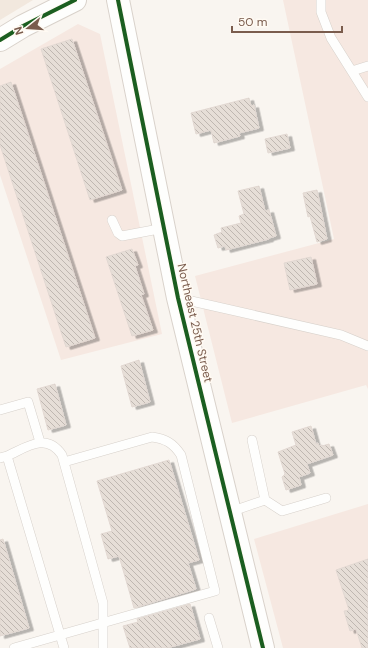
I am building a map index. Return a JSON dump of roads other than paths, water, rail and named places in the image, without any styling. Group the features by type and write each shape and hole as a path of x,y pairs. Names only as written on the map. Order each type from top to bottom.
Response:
{"main road":[{"path":"0,40 23,26 75,0"},
{"name":"Northeast 25th Street","path":"118,0 178,298 263,648"}],"lane":[{"path":"321,0 322,12 331,38 368,97"},
{"path":"352,71 368,66"},
{"path":"112,220 118,234 122,236 164,228"},
{"path":"178,298 341,335 368,346"},
{"path":"0,410 28,402 40,442"},
{"path":"14,648 215,591 180,455 176,448 169,442 161,438 152,437 64,462"},
{"path":"252,440 265,500 282,511 326,498"},
{"path":"64,648 4,457 40,442 46,443 58,450 62,455 103,603 103,648"},
{"path":"230,512 265,500"},
{"path":"209,618 218,648"}]}
